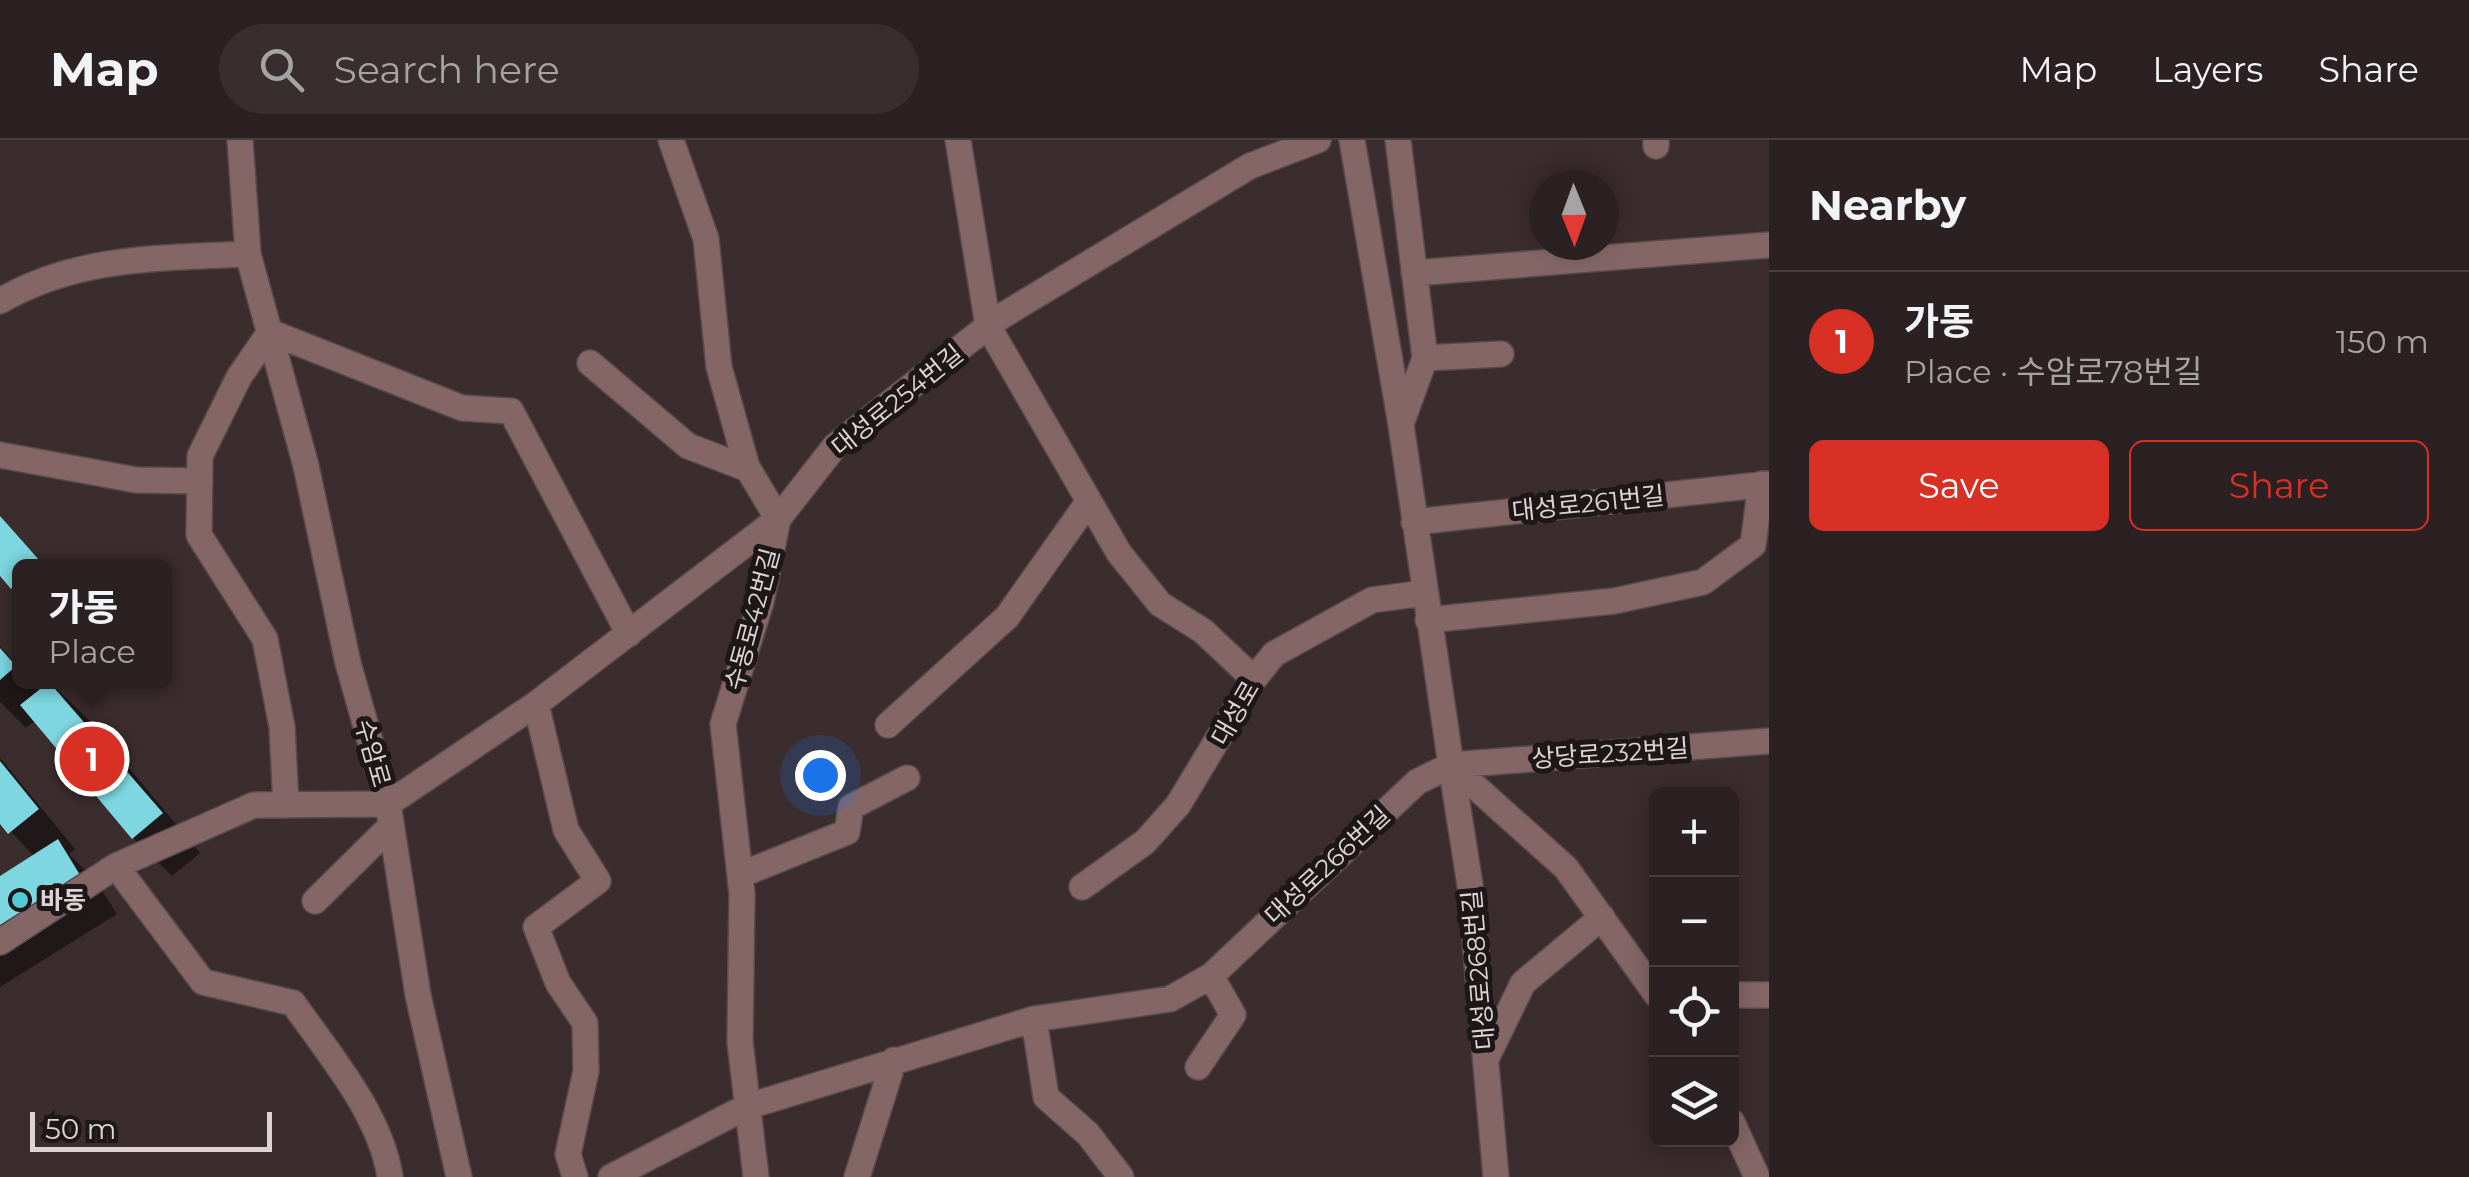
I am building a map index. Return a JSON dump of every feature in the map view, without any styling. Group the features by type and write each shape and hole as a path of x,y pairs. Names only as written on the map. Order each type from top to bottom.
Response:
{"street":[{"name":"수암로","path":"240,140 248,254 306,466 348,663 389,815 418,995 459,1177"},
{"name":"수동로42번길","path":"671,140 706,239 718,367 748,469 778,519 761,602 723,724 740,875 740,1042 756,1177"},
{"path":"958,140 988,326"},
{"name":"대성로254번길","path":"315,901 389,815 778,519 836,446 988,326 1250,166 1318,140"},
{"path":"1352,140 1401,425 1451,765 1566,868 1649,984"},
{"path":"1398,140 1425,358 1401,425"},
{"path":"1414,272 1769,245"},
{"path":"0,301 35,280 116,260 248,254"},
{"name":"대성로254번길","path":"988,326 1120,553 1160,604 1204,631 1254,678"},
{"path":"286,806 282,727 265,640 200,535 200,456 240,377 270,332 462,408 511,411 628,634"},
{"path":"1425,358 1501,354"},
{"path":"590,362 688,446 748,469"},
{"path":"0,455 136,480 200,480"},
{"name":"대성로261번길","path":"1414,522 1765,484 1753,545 1704,582 1614,601 1428,620"},
{"path":"888,724 1007,617 1089,501"},
{"name":"대성로","path":"1082,886 1145,842 1178,805 1254,678 1274,654 1372,600 1424,593"},
{"path":"536,704 566,830 598,881 536,927 558,983 585,1023 586,1071 568,1154 574,1177"},
{"name":"상당로232번길","path":"1451,765 1769,741"},
{"name":"대성로266번길","path":"611,1177 746,1107 1034,1020 1170,999 1211,976 1417,782 1451,765"},
{"name":"대성로268번길","path":"1451,765 1470,884 1496,1177"},
{"path":"740,875 847,832 851,808 908,778"},
{"path":"0,942 116,866 254,806 389,815"},
{"path":"116,866 203,982 293,1004 387,1152 390,1177"},
{"path":"1486,1059 1523,983 1602,917"},
{"path":"1198,1066 1234,1015 1211,976"},
{"path":"1739,995 1769,995"},
{"path":"1034,1020 1046,1097 1088,1134 1121,1177"},
{"path":"858,1177 894,1060"},
{"path":"1739,1137 1757,1177"}],"building":[{"path":"0,516 38,559 12,559 11,589 0,576"},
{"path":"0,648 12,662 12,670 0,680"},
{"path":"40,689 55,689 163,813 132,839 20,705"},
{"path":"0,761 39,809 8,834 0,824"},
{"name":"바동","path":"58,839 80,875 0,925 0,876"}],"place":[{"name":"가동","path":"92,759"},
{"name":"바동","path":"20,900"}]}
